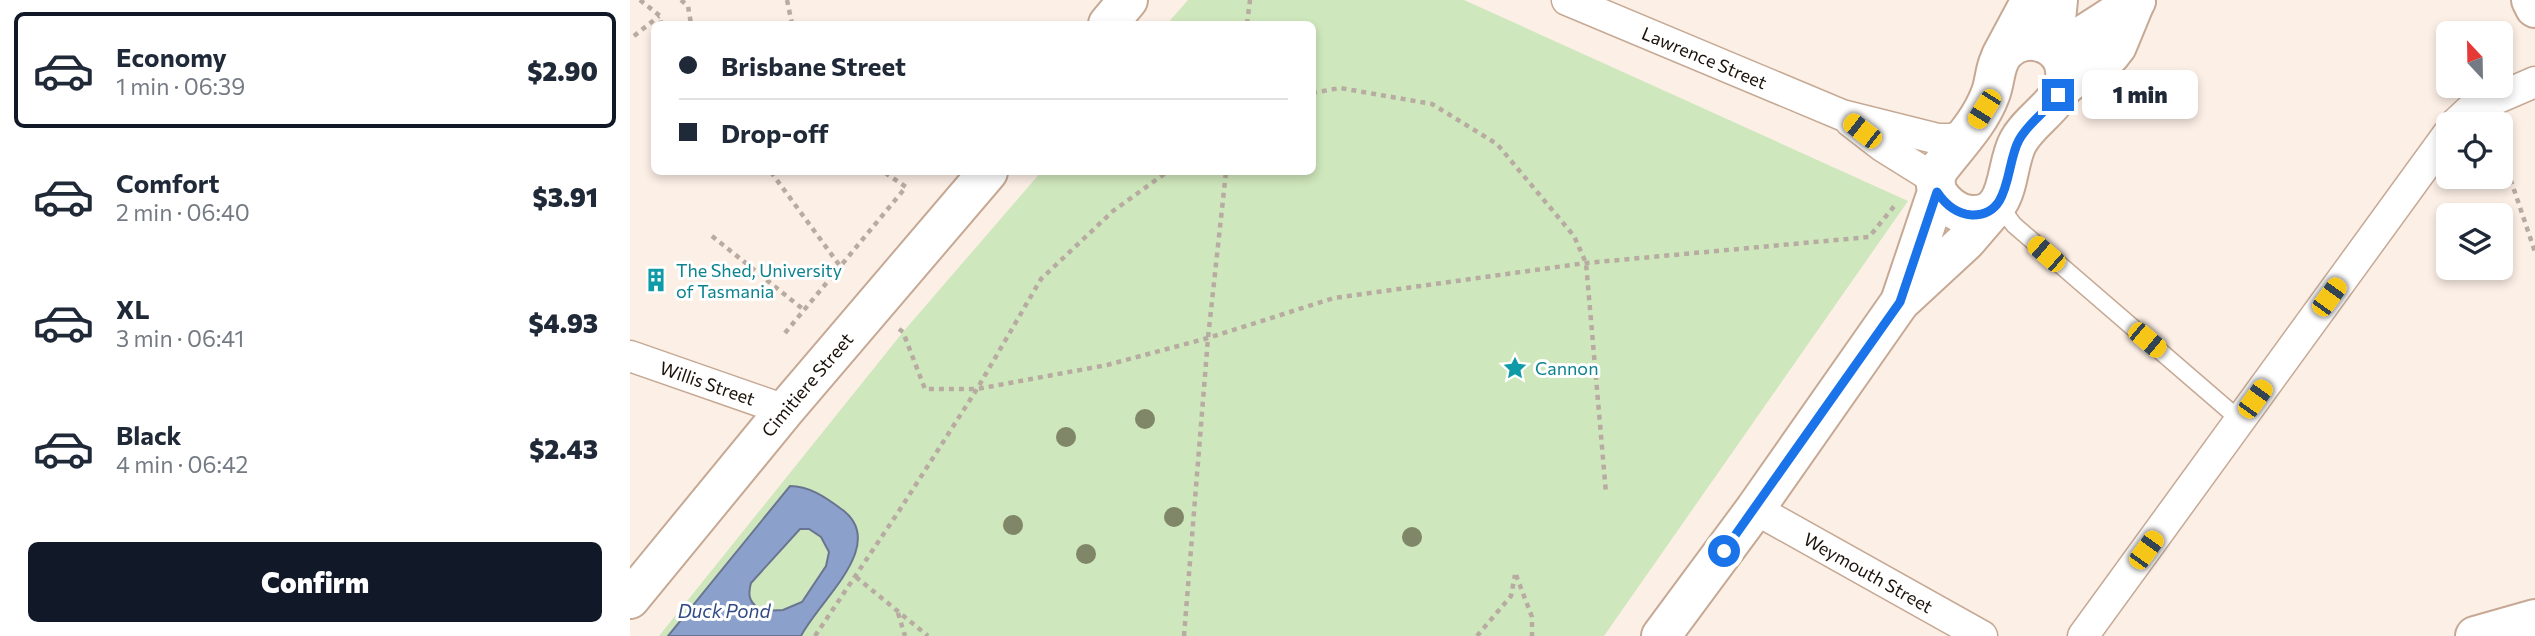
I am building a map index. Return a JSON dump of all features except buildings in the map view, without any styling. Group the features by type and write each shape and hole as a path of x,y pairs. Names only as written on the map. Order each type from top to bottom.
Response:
{"main road":[{"path":"1110,21 1128,0"},
{"path":"1900,302 1925,189 1968,133 1992,93 2001,56 2031,0"},
{"path":"1661,636 1755,509 1900,302 1966,241 1998,205 2005,191 2009,167 2018,142 2052,103 2057,63 2058,0"},
{"path":"2531,0 2535,8"},
{"path":"2057,63 2136,1"},
{"path":"2001,56 2017,43 2033,40 2057,63"},
{"name":"Cimitiere Street","path":"630,599 985,175"},
{"path":"1925,189 1948,206 1970,215 1985,213 1998,205"},
{"path":"2475,636 2535,619"}],"street":[{"name":"Lawrence Street","path":"1567,0 1842,115 1938,139 1952,139 1968,133"},
{"path":"2468,112 2535,82"},
{"name":"Lawrence Street","path":"1842,115 1882,146 1925,189"},
{"path":"2083,636 2436,150"},
{"name":"Willis Street","path":"630,356 785,411"},
{"name":"Weymouth Street","path":"1755,509 1982,636"}],"lane":[{"path":"1998,205 2023,233 2240,420"}],"path":[{"path":"640,0 660,16 661,21"},
{"path":"681,0 688,6 690,21"},
{"path":"787,0 791,21"},
{"path":"1247,21 1250,0"},
{"path":"654,21 660,16"},
{"path":"634,36 651,23"},
{"path":"1316,92 1340,88 1432,104 1497,144 1574,236 1586,263 1606,493"},
{"path":"773,175 840,267"},
{"path":"785,333 905,187 888,175"},
{"path":"815,636 977,389 1041,279 1113,211 1163,175"},
{"path":"1184,636 1208,338 1226,175"},
{"path":"2513,187 2535,252"},
{"path":"873,309 903,332 925,389 977,389 1107,365 1208,338 1334,298 1586,263 1870,237 1925,189"},
{"path":"712,236 804,310"},
{"path":"1477,636 1511,596 1516,575 1532,617 1532,636"},
{"path":"856,577 928,636"},
{"path":"897,611 905,636"}],"green space":[{"path":"1188,0 1464,0 1908,201 1604,636 659,636 903,332 1038,175 1316,175 1316,21 1170,21"}],"water":[{"name":"Duck Pond","path":"790,486 804,488 823,496 854,522 858,538 855,554 835,589 801,636 668,636","holes":["800,529 809,529 821,537 829,552 826,566 802,602 783,610 762,611 750,599 751,583"]}],"place":[{"name":"The Shed, University of Tasmania","path":"656,280"},
{"name":"Cannon","path":"1515,368"}],"route":[{"path":"1724,551 1900,302 1937,192 1948,206 1960,212 1970,215 1991,210 2005,191 2009,167 2018,142 2058,95"}]}
